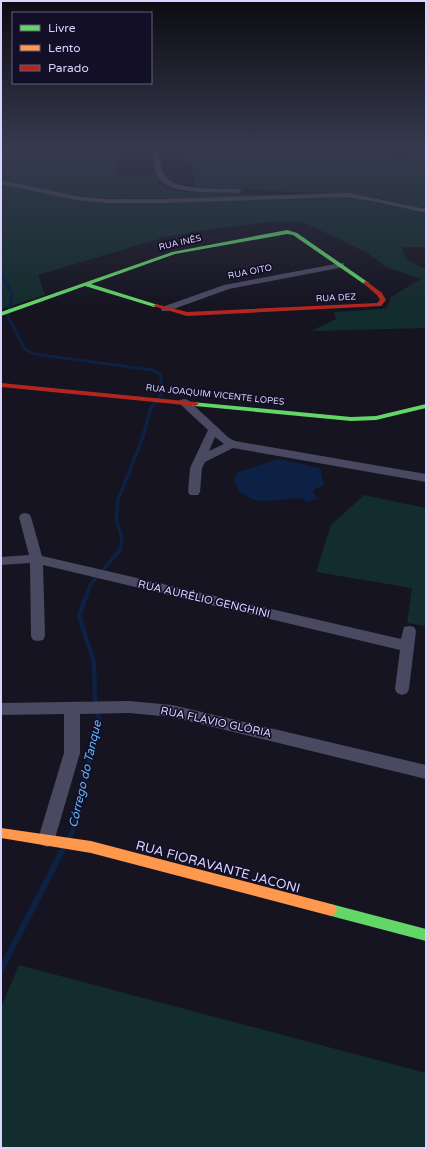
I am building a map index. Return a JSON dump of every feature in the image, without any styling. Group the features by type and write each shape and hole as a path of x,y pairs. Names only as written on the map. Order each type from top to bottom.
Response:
{"street":[{"path":"93,200 107,201 205,200"},
{"path":"375,200 426,211"},
{"name":"RUA DEZ","path":"165,309 180,313 197,314 373,306 382,302 383,300 380,294 341,265 295,234 283,232"},
{"name":"RUA INÊS","path":"1,314 174,253 283,232"},
{"name":"RUA OITO","path":"165,309 227,287 341,265"},
{"path":"83,284 165,309"},
{"name":"RUA JOAQUIM VICENTE LOPES","path":"1,385 351,419 376,418 426,406"},
{"path":"184,402 213,430 232,444 426,478"},
{"path":"194,492 196,468 213,430"},
{"path":"200,460 232,444"},
{"path":"25,517 36,559 38,636"},
{"name":"RUA AURÉLIO GENGHINI","path":"1,561 14,559 36,559 94,574 407,646"},
{"path":"402,689 409,631"},
{"name":"RUA FLÁVIO GLÓRIA","path":"1,709 129,707 172,710 426,772"},
{"path":"51,840 72,753 74,709"},
{"name":"RUA FIORAVANTE JACONI","path":"1,833 91,847 426,935"}],"green space":[{"path":"1,200 98,200 142,203 255,200 368,200 426,214 426,247 402,247 405,258 426,269 426,328 311,331 336,319 334,312 382,309 387,307 391,297 421,279 386,267 366,252 305,223 293,221 278,221 204,230 162,238 38,275 45,295 1,309"},
{"path":"384,200 426,200 426,209"},
{"path":"364,495 426,508 426,626 407,623 412,588 316,572 331,525"},
{"path":"19,965 426,1073 426,1148 1,1148 1,1007"}],"water":[{"path":"279,459 320,468 324,486 316,488 313,492 315,496 320,498 307,502 301,498 264,501 250,498 239,490 235,483 238,472"}],"waterway":[{"path":"1,272 12,295 8,317 25,349 34,354 152,370 161,375 161,395 151,408"},
{"name":"Córrego do Tanque","path":"86,597 90,585 120,550 122,538 116,519 118,500 143,437 151,407"},
{"name":"Córrego do Tanque","path":"69,838 73,830 99,721 95,699 94,662 79,616 86,596"},
{"name":"Córrego do Tanque","path":"1,970 63,849"}],"traffic: fast":[{"path":"1,314 174,253 287,232 295,234 366,283"},
{"path":"83,284 156,306"},
{"path":"195,404 351,419 376,418 426,406"},
{"path":"331,910 426,935"}],"traffic: slow":[{"path":"1,833 91,847 331,910"}],"traffic: jam":[{"path":"156,306 187,314 379,305 383,300 380,294 366,283"},
{"path":"1,385 195,404"}]}
